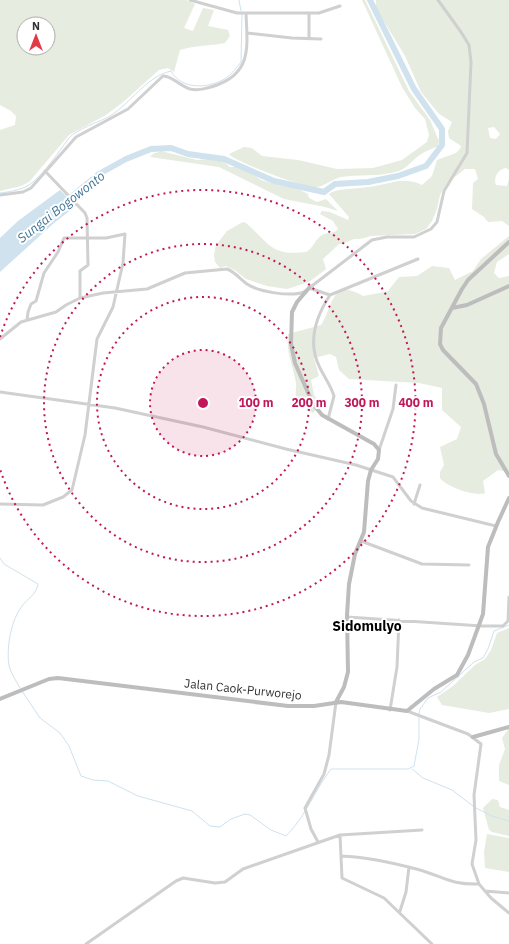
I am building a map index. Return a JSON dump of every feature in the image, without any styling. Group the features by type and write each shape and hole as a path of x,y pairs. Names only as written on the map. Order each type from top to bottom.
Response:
{"street":[{"path":"190,0 237,13 309,14 327,12 340,6"},
{"path":"380,449 374,444 328,419 315,408 293,358 291,329 292,312 297,302 310,289 372,240 387,237 414,237 426,232 437,222 444,192 467,153 471,62 469,46 438,0"},
{"path":"0,195 27,191 76,138 128,109 163,76 169,77 182,87 194,89 204,89 230,79 238,71 246,57 247,33 245,13"},
{"path":"309,14 309,39"},
{"path":"247,33 321,39"},
{"path":"45,172 85,213 88,222 88,266 80,271 80,298"},
{"path":"0,504 42,505 63,497 72,490 84,440 97,339 111,313 117,292 123,262 125,234 106,238 62,239 58,252 44,273 37,300 31,304 27,320"},
{"path":"509,242 468,280 441,328 440,344 443,350 476,384 484,404 493,447 509,476"},
{"path":"0,339 16,324 56,312 80,298 95,294 147,289 191,272 227,269 232,271 251,286 279,293 298,294 310,289 330,295 418,259"},
{"path":"452,308 467,305 509,286"},
{"path":"328,419 334,396 317,361 313,337 318,316 330,295"},
{"path":"318,842 309,824 308,813 305,808 324,774 330,755 336,702 344,687 348,672 347,617 349,584 355,554 366,524 366,494 371,470 378,459 393,409 396,385"},
{"path":"0,392 115,408 203,427 371,470 392,477 414,504 422,508 496,526"},
{"path":"414,504 420,485"},
{"path":"406,711 434,689 457,675 468,655 484,614 488,547 509,498"},
{"path":"361,541 422,564 469,565"},
{"path":"347,617 479,626 506,625 508,620 509,597"},
{"path":"390,710 397,667 399,620"},
{"name":"Jalan Caok-Purworejo","path":"0,699 50,679 58,678 288,706 314,706 336,702 406,711"},
{"path":"406,711 423,716 473,737 481,746 475,777 474,812 476,840 472,864 479,884 509,913"},
{"path":"473,737 509,728"},
{"path":"86,944 176,880 183,878 215,883 225,882 243,869 340,835 422,830"},
{"path":"340,835 341,875 343,880 380,895 400,911 432,944"},
{"path":"341,856 360,857 409,867 451,882 479,884"},
{"path":"400,911 406,892 409,867"},
{"path":"485,891 509,892"}],"shaded area":[{"path":"0,0 186,0 195,4 184,28 193,31 203,8 214,10 208,26 228,30 230,36 225,43 191,47 180,50 174,72 168,68 159,70 122,103 106,115 69,135 29,182 21,186 0,191 0,130 15,125 16,116 11,111 0,105"},
{"path":"362,0 365,0 409,91 430,120 439,141 438,146 419,155 399,171 388,174 341,177 322,186 315,187 270,174 229,154 244,147 252,148 262,156 298,160 337,169 373,168 402,160 427,142 429,135 425,119 415,108 402,87"},
{"path":"376,0 509,0 509,170 506,168 501,170 497,174 495,182 496,185 507,186 509,179 509,226 502,221 488,222 484,217 472,209 473,183 478,179 475,169 465,169 447,183 440,195 437,209 432,221 426,229 415,234 371,236 354,239 339,244 323,259 326,269 309,282 287,289 267,286 246,279 236,271 226,266 220,268 215,262 214,255 216,245 227,231 243,222 246,223 272,247 278,250 294,253 306,252 322,235 335,232 338,229 333,221 320,214 322,211 330,212 348,220 349,217 329,194 341,190 364,188 402,181 415,182 422,185 432,176 437,160 456,153 460,149 461,146 449,138 448,131 452,122 439,114 421,92 405,56 376,8","holes":["494,127 500,134 496,139 490,138 488,128"]},
{"path":"161,151 197,160 209,159 223,161 230,167 238,167 250,172 261,180 296,188 308,194 309,198 317,202 326,199 338,211 284,199 219,167 150,157"},
{"path":"509,236 509,254 497,262 494,273 499,278 509,276 509,472 498,470 483,481 485,493 475,494 455,488 448,485 440,478 440,472 444,465 440,447 457,439 461,427 442,410 442,388 419,383 349,379 339,370 336,357 330,354 314,358 319,376 311,380 314,395 321,404 313,413 300,403 296,394 295,376 288,347 288,334 321,325 334,297 339,292 345,290 352,291 363,296 385,292 388,291 399,277 417,276 432,266 449,268 455,280 473,271 481,259"},
{"path":"509,628 509,709 489,713 442,705 437,697 453,686 475,665 485,659 491,650 497,633"},
{"path":"509,728 509,785 499,781 499,765 505,749 502,738"},
{"path":"492,799 498,800 500,807 509,810 509,836 489,830 483,808"},
{"path":"487,834 509,838 509,872 485,868 484,852"}],"water":[{"path":"60,190 76,206 54,223 0,272 0,238 18,221"}],"waterway":[{"path":"239,0 241,11"},
{"name":"Sungai Bogowonto","path":"66,201 99,174 126,159 151,149 171,148 188,154 224,159 274,181 324,192 335,184 368,182 398,176 426,166 442,145 442,129 414,89 370,0"},
{"path":"0,193 29,185 45,170 69,138 118,111 154,78 171,71 181,82 196,86 212,84 226,78 241,62 242,14"},
{"path":"0,558 4,564 38,584 34,594 24,603 18,612 10,634 8,651 9,666 20,688"},
{"path":"419,714 420,709 428,698 441,692 474,662 483,658 488,649 494,631 509,625"},
{"path":"22,691 40,718 60,733 69,746 81,776 93,780 108,781 138,796 192,811 210,826 220,827 231,819 245,814 250,815 271,830 286,836 300,820 331,769 408,769 414,766 419,739 419,718"},
{"path":"412,769 423,778 452,790 473,806"},
{"path":"476,808 492,816 509,821"}],"district":[{"name":"Sidomulyo","path":"367,626"}]}
